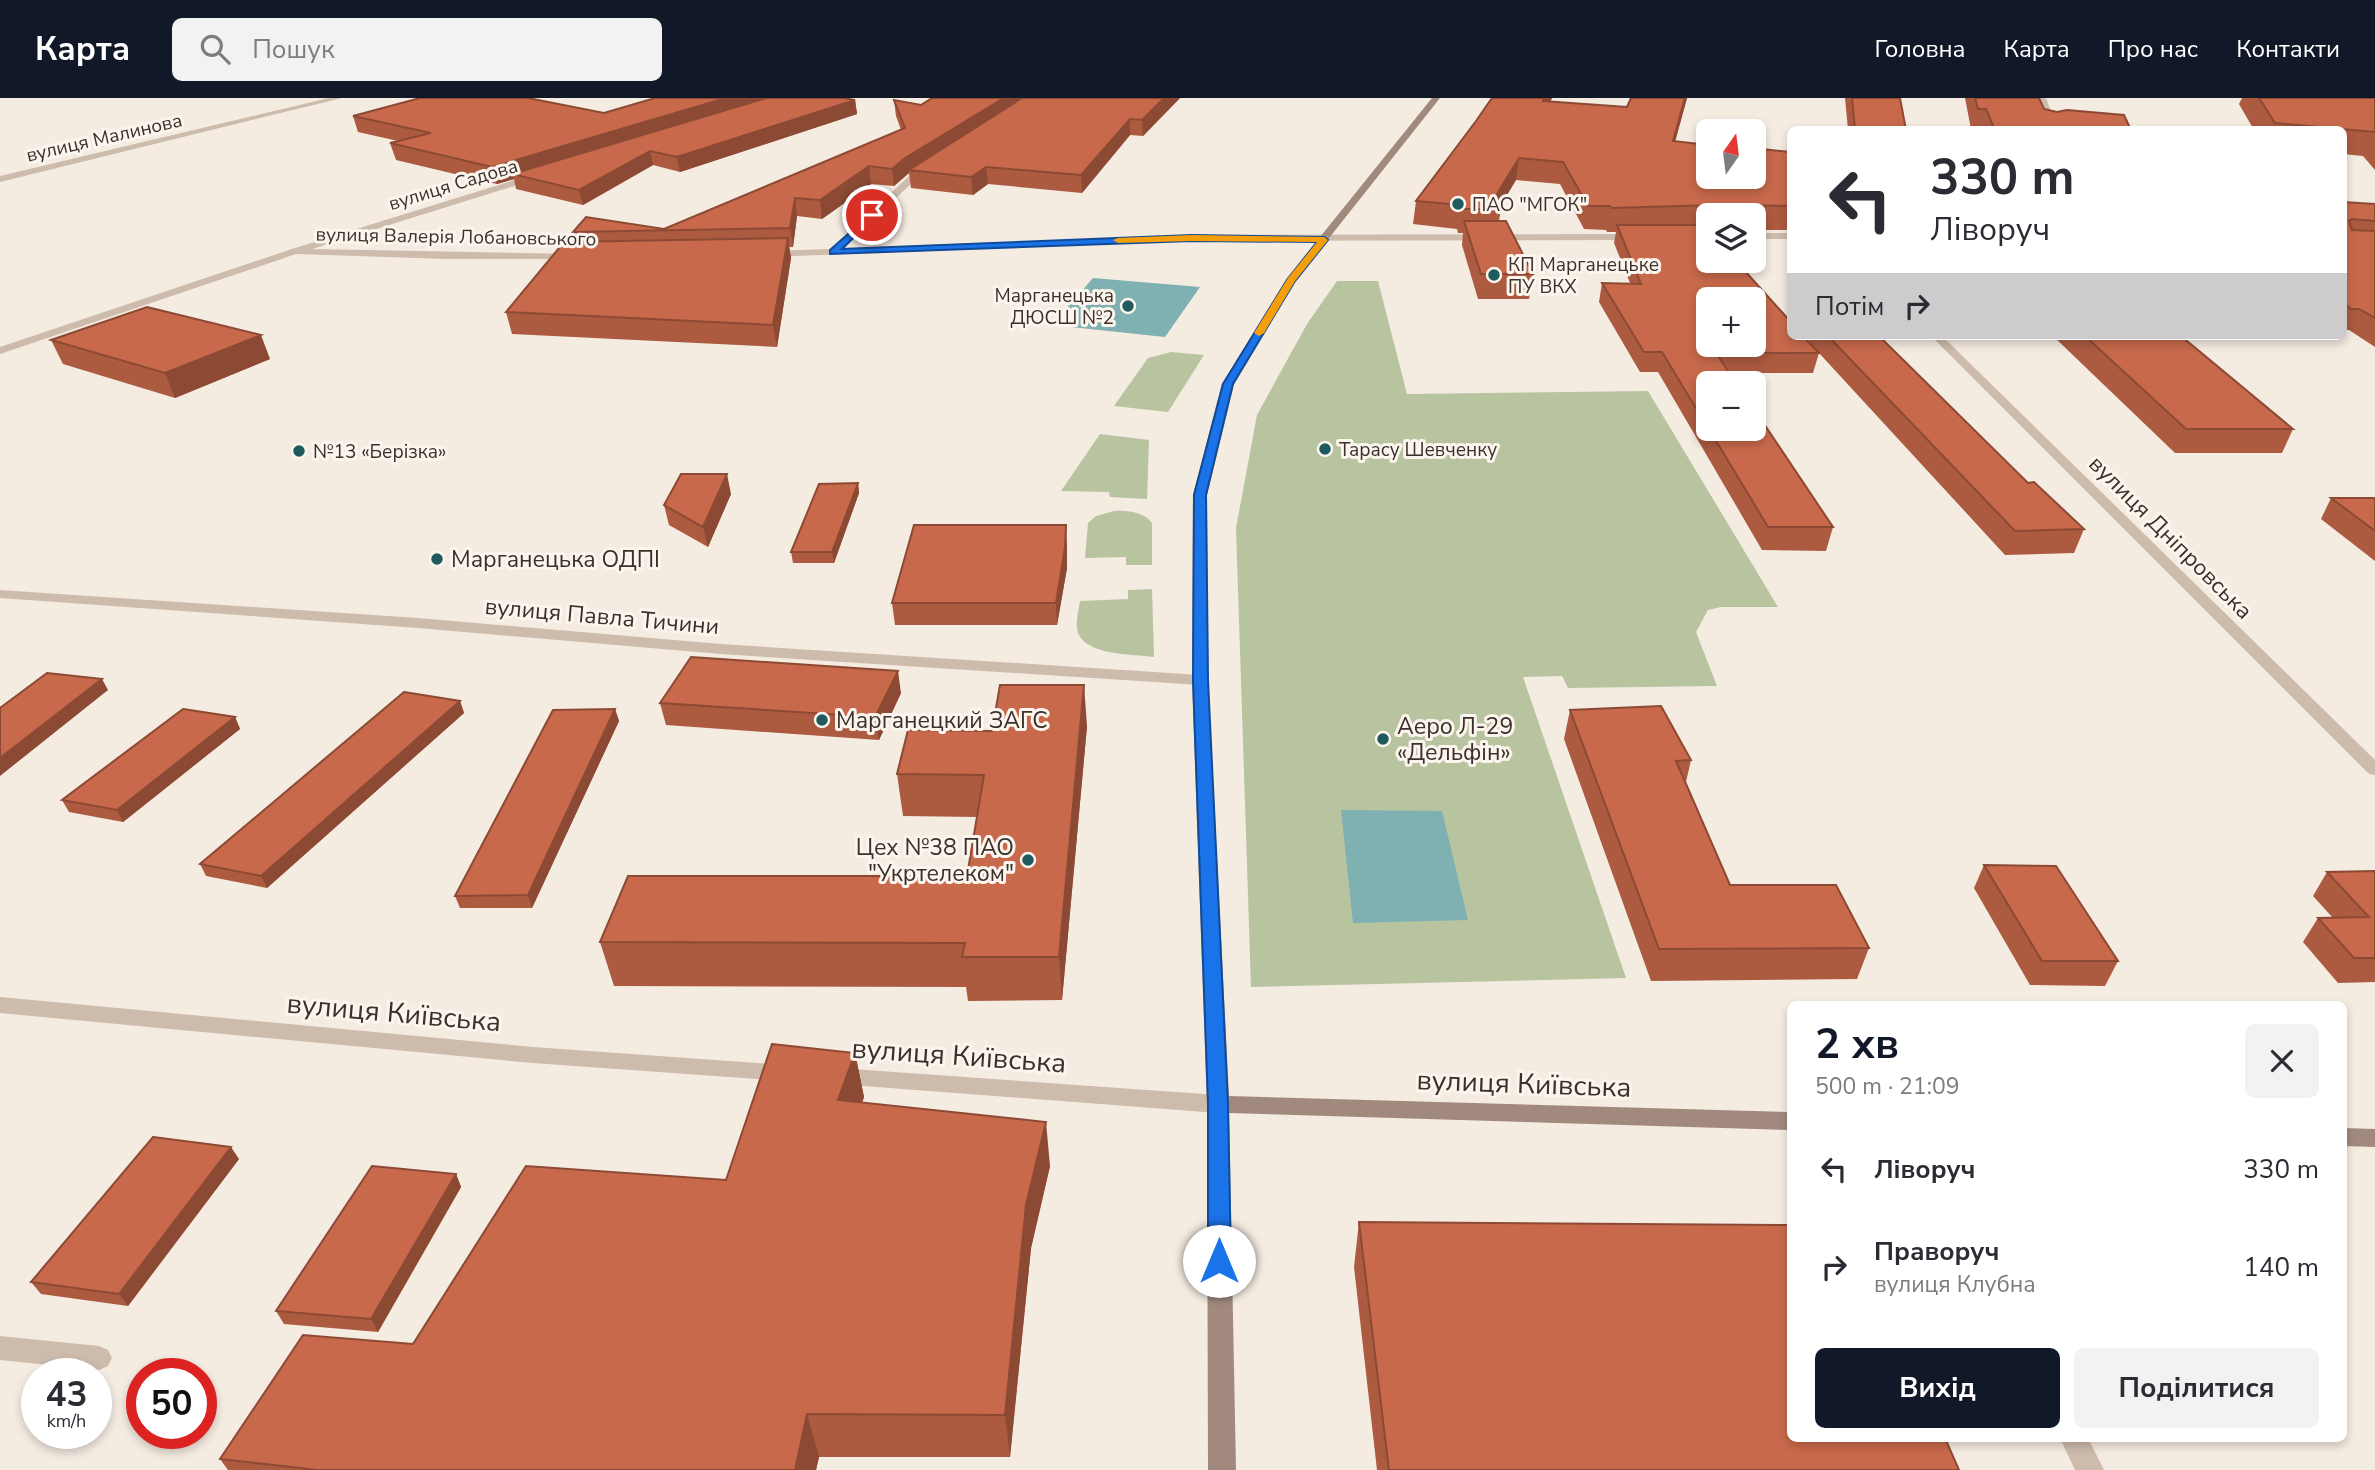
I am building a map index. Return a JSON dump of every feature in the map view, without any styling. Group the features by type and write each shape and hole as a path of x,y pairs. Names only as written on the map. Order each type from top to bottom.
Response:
{"street":[{"name":"вулиця Малинова","path":"0,179 338,98"},
{"path":"1222,1470 1218,1104 1200,680 1200,495 1228,384 1291,280 1436,98"},
{"path":"2042,98 2052,126"},
{"path":"833,252 911,178 935,164"},
{"name":"вулиця Садова","path":"0,351 295,251 547,173"},
{"path":"1766,236 1787,236"},
{"path":"751,254 1192,238 1324,240 1651,237"},
{"name":"вулиця Валерія Лобановського","path":"295,251 447,257 588,257"},
{"name":"вулиця Дніпровська","path":"1940,340 2375,770"},
{"name":"вулиця Павла Тичини","path":"0,594 418,623 721,649 1200,680"},
{"name":"вулиця Київська","path":"0,1005 533,1055 1218,1104 1787,1121"},
{"path":"2347,1137 2375,1138"},
{"path":"0,1348 99,1358"},
{"path":"2075,1442 2090,1470"}],"green space":[{"path":"1337,281 1378,281 1407,394 1648,391 1778,607 1721,607 1708,610 1696,632 1717,686 1568,688 1562,676 1523,677 1626,978 1251,987 1236,528 1257,415 1307,324"},
{"path":"1171,352 1204,355 1168,412 1114,406 1148,358"},
{"path":"1100,434 1149,440 1147,499 1110,497 1109,492 1061,491"},
{"path":"1114,511 1135,512 1152,523 1152,565 1126,565 1126,557 1085,558 1088,523 1096,516"},
{"path":"1152,589 1154,657 1097,649 1080,637 1077,625 1080,601 1128,599 1128,590"}],"water":[{"name":"Марганецька ДЮСШ №2","path":"1093,278 1200,287 1165,337 1052,325"},
{"path":"1341,810 1442,811 1468,920 1353,923"}],"building":[{"path":"420,98 528,98 604,113 655,98 726,98 492,167 390,143 431,133 353,116"},
{"path":"766,98 855,100 677,157 650,151 579,190 512,174"},
{"path":"932,98 1004,98 905,158 892,169 869,166 820,200 795,198 790,228 573,232 586,217 664,229 905,128 894,100 921,105"},
{"path":"1022,98 1164,98 1142,120 1130,119 1081,175 986,167 971,177 909,170"},
{"path":"1492,98 1544,98 1543,101 1627,107 1631,98 1685,98 1673,141 1696,144 1696,189 1766,189 1766,149 1787,152 1787,206 1766,206 1766,203 1696,203 1696,206 1611,208 1588,206 1563,162 1519,158 1495,197 1501,209 1461,209 1460,205 1416,201"},
{"path":"1852,98 1900,98 1905,126 1855,126"},
{"path":"1975,98 2039,98 2044,109 2124,115 2129,126 1993,126 1986,109 1978,109"},
{"path":"2259,98 2375,98 2375,132 2347,129 2347,126 2275,123"},
{"path":"2347,202 2375,204 2375,221 2349,221 2352,230 2375,231 2375,318 2359,309 2347,306"},
{"path":"1464,221 1506,221 1533,274 1481,274"},
{"path":"1617,225 1696,225 1696,273 1747,273 1759,287 1696,287 1696,357 1719,357 1728,371 1696,371 1696,408 1662,352 1644,352 1602,283 1641,284"},
{"path":"788,238 773,325 506,312 564,242"},
{"path":"1766,294 1787,318 1787,340 1807,340 1819,353 1766,353"},
{"path":"147,307 261,335 165,373 51,340"},
{"path":"1832,340 1883,340 2028,483 2034,482 2084,529 2015,531"},
{"path":"2089,340 2186,340 2293,429 2186,429"},
{"path":"1766,427 1833,527 1768,527 1716,441 1766,441"},
{"path":"681,474 727,474 703,527 664,505"},
{"path":"858,483 832,552 791,552 819,484"},
{"path":"2331,498 2375,498 2375,531"},
{"path":"914,525 1066,525 1056,603 892,603"},
{"path":"691,657 898,671 875,717 660,703"},
{"path":"47,673 102,679 0,758 0,708"},
{"path":"1000,685 1084,685 1059,957 962,957 965,943 600,942 628,876 967,876 984,775 897,774 908,730 992,731"},
{"path":"404,692 460,701 261,876 200,864"},
{"path":"1661,706 1691,760 1676,761 1730,885 1836,885 1869,948 1659,949 1570,710"},
{"path":"183,709 235,717 117,810 62,800"},
{"path":"615,709 528,895 455,896 553,710"},
{"path":"1984,865 2056,866 2118,961 2042,961"},
{"path":"2375,871 2375,958 2354,958 2318,918 2369,917 2327,872"},
{"path":"772,1044 855,1053 838,1100 1046,1122 1026,1205 1005,1415 807,1414 795,1470 318,1470 220,1459 303,1335 413,1344 526,1166 726,1180"},
{"path":"153,1137 231,1147 119,1294 31,1282"},
{"path":"372,1166 456,1174 371,1319 276,1311"},
{"path":"1359,1222 1787,1225 1787,1442 1947,1442 1959,1470 1389,1470"}],"slow traffic":[{"path":"1118,240 1324,240 1291,280 1259,333"}],"place":[{"name":"ПАО \"МГОК\"","path":"1458,204"},
{"name":"КП Марганецьке ПУ ВКХ","path":"1494,275"},
{"name":"Марганецька ДЮСШ №2","path":"1128,306"},
{"name":"Тарасу Шевченку","path":"1325,449"},
{"name":"№13 «Берізка»","path":"299,451"},
{"name":"Марганецька ОДПІ","path":"437,559"},
{"name":"Марганецкий ЗАГС","path":"822,720"},
{"name":"Аеро Л-29 «Дельфін»","path":"1383,739"},
{"name":"Цех №38 ПАО \"Укртелеком\"","path":"1028,860"}],"route":[{"path":"872,215 833,252 1192,238 1324,240 1291,280 1228,384 1200,495 1200,680 1218,1104 1219,1261"}]}
